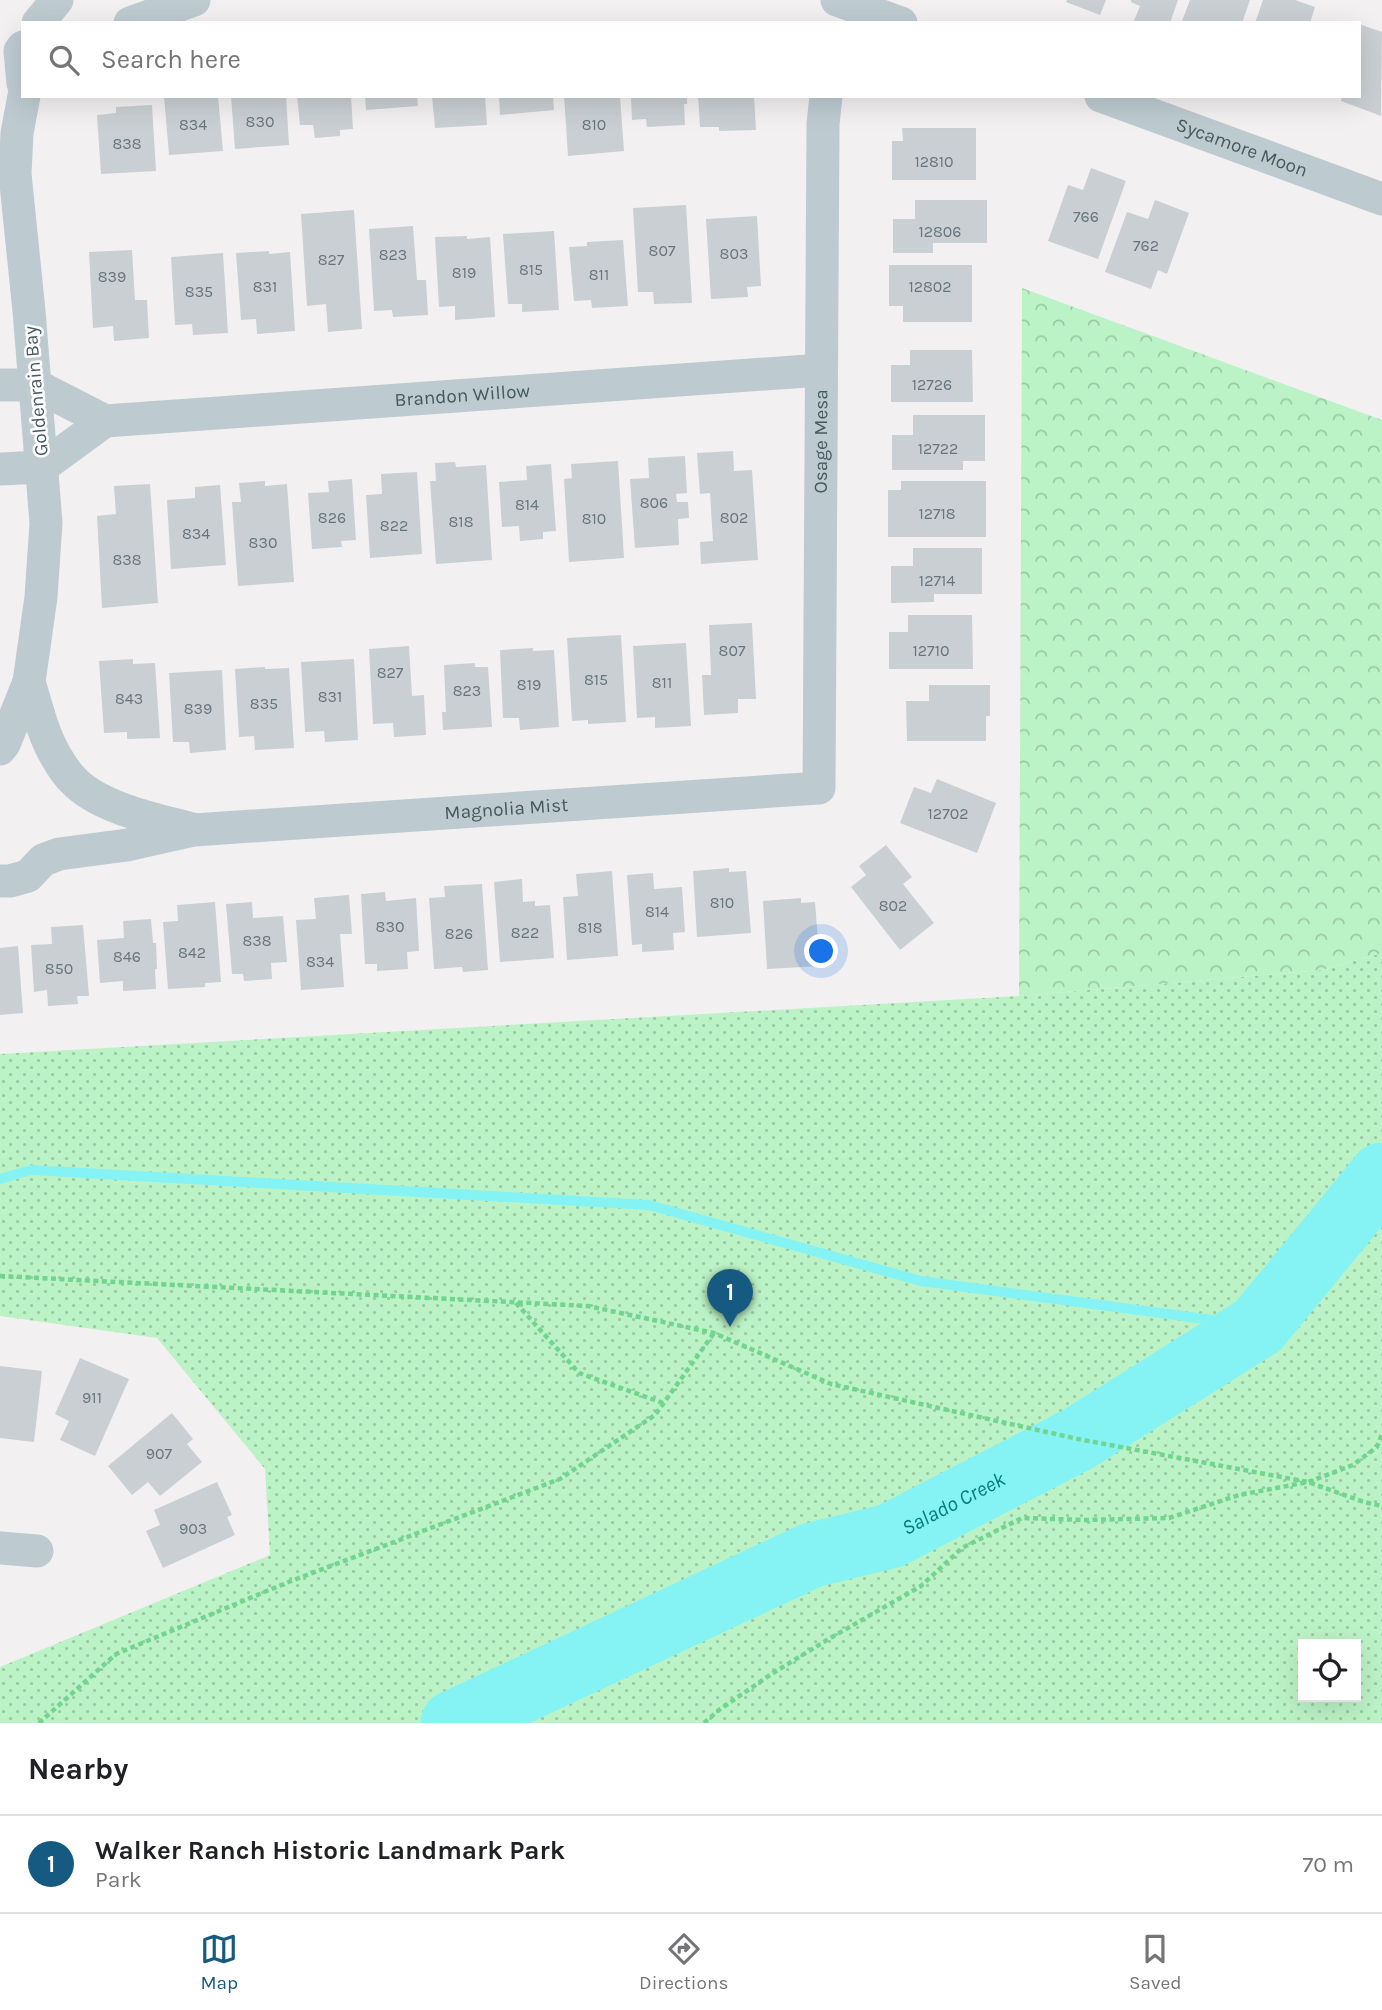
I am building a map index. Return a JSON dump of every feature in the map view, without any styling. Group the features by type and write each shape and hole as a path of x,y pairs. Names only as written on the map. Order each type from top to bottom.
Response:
{"street":[{"path":"40,21 57,0"},
{"path":"136,21 194,0"},
{"path":"843,9 893,21"},
{"name":"Goldenrain Bay","path":"24,98 17,133 15,174 46,523 41,597 29,682"},
{"name":"Osage Mesa","path":"819,788 823,124 826,98"},
{"name":"Sycamore Moon","path":"1106,98 1382,199"},
{"name":"Brandon Willow","path":"105,421 821,370"},
{"path":"0,385 35,385 105,421 42,467 0,469"},
{"path":"0,749 29,682"},
{"name":"Magnolia Mist","path":"29,682 55,756 73,780 92,794 128,811 194,830"},
{"name":"Magnolia Mist","path":"0,881 28,876 43,860 59,854 127,845 194,830 819,788"},
{"path":"0,1548 37,1551"}],"path":[{"path":"0,1276 588,1306 714,1333 831,1384 1078,1439 1308,1482 1382,1506"},
{"path":"516,1302 579,1373 664,1403"},
{"path":"38,1723 116,1654 286,1583 560,1479 655,1415 714,1333"},
{"path":"704,1723 773,1673 921,1586 962,1548 1022,1518 1169,1518 1239,1495 1308,1482 1353,1465 1377,1447 1382,1434"}],"green space":[{"path":"1022,288 1382,420 1382,953 1322,970 1019,996"},
{"path":"1382,953 1382,1723 0,1723 0,1667 270,1555 265,1469 157,1338 0,1316 0,1054 1019,996 1322,970"}],"building":[{"path":"1106,0 1100,15 1066,2"},
{"path":"1178,0 1171,21 1134,21 1140,6 1131,2"},
{"path":"1190,0 1250,0 1243,21 1182,21"},
{"path":"1263,0 1295,0 1315,7 1311,21 1256,21"},
{"path":"1361,25 1382,32 1381,116 1341,101 1342,98 1361,98"},
{"path":"164,98 218,98 223,151 169,155"},
{"path":"231,98 286,98 289,145 235,149"},
{"path":"297,98 351,98 353,129 340,130 340,136 315,138 313,125 300,125"},
{"path":"365,98 417,98 418,106 366,110"},
{"path":"432,98 485,98 487,125 435,128"},
{"path":"499,98 553,98 554,110 500,115"},
{"path":"564,98 620,98 624,151 568,156"},
{"path":"631,98 687,98 687,104 684,104 685,125 647,127 646,119 632,120"},
{"path":"698,98 754,98 756,130 719,131 719,127 700,127"},
{"path":"152,105 156,171 101,174 97,115 116,113 116,107"},
{"path":"902,128 976,128 976,180 892,180 892,141 903,141"},
{"path":"1091,168 1126,181 1098,259 1048,241 1068,185 1083,190"},
{"path":"915,200 987,200 987,243 933,243 933,253 893,253 893,219 915,219"},
{"path":"1155,200 1189,213 1167,274 1158,270 1151,289 1105,272 1127,212 1148,219"},
{"path":"686,205 692,303 654,304 653,292 638,292 633,208"},
{"path":"354,210 362,329 328,332 326,304 307,306 301,214"},
{"path":"757,216 761,286 747,287 748,297 711,299 706,219"},
{"path":"413,226 417,280 426,280 428,315 393,317 392,310 374,311 369,229"},
{"path":"554,231 559,310 522,312 522,304 508,304 503,234"},
{"path":"467,236 467,239 490,237 495,317 455,320 455,306 439,307 435,237"},
{"path":"623,240 628,306 592,308 591,300 574,301 569,247 587,246 587,242"},
{"path":"132,250 135,300 147,300 149,338 114,341 113,326 93,328 89,252"},
{"path":"269,251 269,254 290,252 295,331 257,334 256,319 241,320 236,253"},
{"path":"223,253 228,333 193,335 192,324 175,325 171,257"},
{"path":"889,265 972,265 972,322 903,322 903,306 889,306"},
{"path":"910,350 972,350 973,402 891,402 891,365 910,365"},
{"path":"913,415 985,415 985,461 963,461 963,470 892,470 892,435 913,435"},
{"path":"733,451 734,471 752,470 758,560 701,564 700,542 713,541 710,493 700,494 697,453"},
{"path":"685,456 687,493 676,494 677,502 688,502 689,518 678,519 679,545 635,548 630,479 649,478 648,458"},
{"path":"618,461 624,558 569,562 564,479 572,478 571,464"},
{"path":"455,462 456,467 486,465 492,560 436,564 430,481 436,481 435,463"},
{"path":"551,464 556,531 543,532 543,539 520,541 519,526 502,527 499,482 527,480 526,466"},
{"path":"417,472 422,554 370,558 366,495 382,494 381,474"},
{"path":"352,479 356,540 341,541 342,547 312,549 308,493 329,492 328,481"},
{"path":"265,481 265,486 287,484 294,582 238,586 232,502 241,502 239,483"},
{"path":"901,481 986,481 986,537 888,537 888,490 901,490"},
{"path":"150,484 158,603 102,608 97,516 116,514 114,486"},
{"path":"220,485 226,565 171,569 167,500 195,498 195,487"},
{"path":"913,548 982,548 982,594 934,594 934,602 891,603 891,566 913,566"},
{"path":"908,615 972,615 973,669 889,669 889,632 908,632"},
{"path":"752,623 756,699 738,699 738,713 704,715 702,675 711,675 709,625"},
{"path":"621,635 626,722 588,724 588,720 572,721 567,638"},
{"path":"686,643 691,726 655,728 655,717 637,718 633,646"},
{"path":"409,646 412,696 424,695 426,735 394,737 393,723 373,724 369,649"},
{"path":"533,648 533,651 554,650 559,727 520,730 519,718 503,718 500,650"},
{"path":"133,659 133,664 155,663 160,738 127,739 127,732 104,733 99,661"},
{"path":"354,659 358,740 325,742 324,731 305,732 301,662"},
{"path":"475,663 475,667 488,667 492,727 443,730 442,712 446,712 444,665"},
{"path":"289,668 294,748 255,750 254,736 239,737 235,669"},
{"path":"222,670 226,750 190,753 189,742 173,742 169,673"},
{"path":"929,685 990,685 990,716 986,716 986,741 907,741 906,701 929,701"},
{"path":"937,779 996,803 977,853 900,823 914,787 931,793"},
{"path":"886,845 912,877 903,884 934,923 900,950 851,887 866,875 859,866"},
{"path":"729,868 729,872 746,871 751,933 697,937 693,871"},
{"path":"612,871 618,956 567,960 563,897 578,896 576,874"},
{"path":"653,873 654,889 682,887 685,932 673,933 674,950 642,952 642,944 632,945 627,875"},
{"path":"522,879 523,902 535,901 535,906 550,905 554,958 500,962 494,882"},
{"path":"482,884 488,970 463,972 462,967 434,969 429,898 445,897 444,886"},
{"path":"385,892 386,901 416,898 419,951 407,952 408,969 377,971 377,964 365,964 361,894"},
{"path":"349,895 352,934 340,934 344,987 301,990 296,920 316,919 314,898"},
{"path":"801,898 801,903 815,902 820,966 767,969 763,901"},
{"path":"215,902 221,982 205,983 205,987 168,989 163,922 178,921 177,905"},
{"path":"252,902 253,918 283,916 287,962 271,963 272,979 244,981 243,974 232,974 226,904"},
{"path":"151,919 153,943 156,943 156,989 123,991 123,981 100,983 97,940 124,938 123,921"},
{"path":"83,925 89,996 77,996 78,1004 48,1006 47,990 34,992 31,945 52,944 51,927"},
{"path":"18,946 23,1013 0,1015 0,948"},
{"path":"80,1358 129,1379 95,1456 60,1440 69,1421 55,1414"},
{"path":"0,1366 42,1371 34,1442 0,1438"},
{"path":"172,1413 193,1439 187,1444 202,1462 160,1496 148,1482 132,1495 108,1466"},
{"path":"217,1482 232,1515 227,1517 235,1535 163,1568 146,1531 160,1525 154,1510"}],"waterway":[{"path":"0,1179 31,1170 649,1205 921,1281 1258,1326"},
{"name":"Salado Creek","path":"453,1723 812,1555 890,1536 1078,1439 1258,1326 1382,1175"}],"place":[{"name":"Walker Ranch Historic Landmark Park","path":"730,1327"}]}
